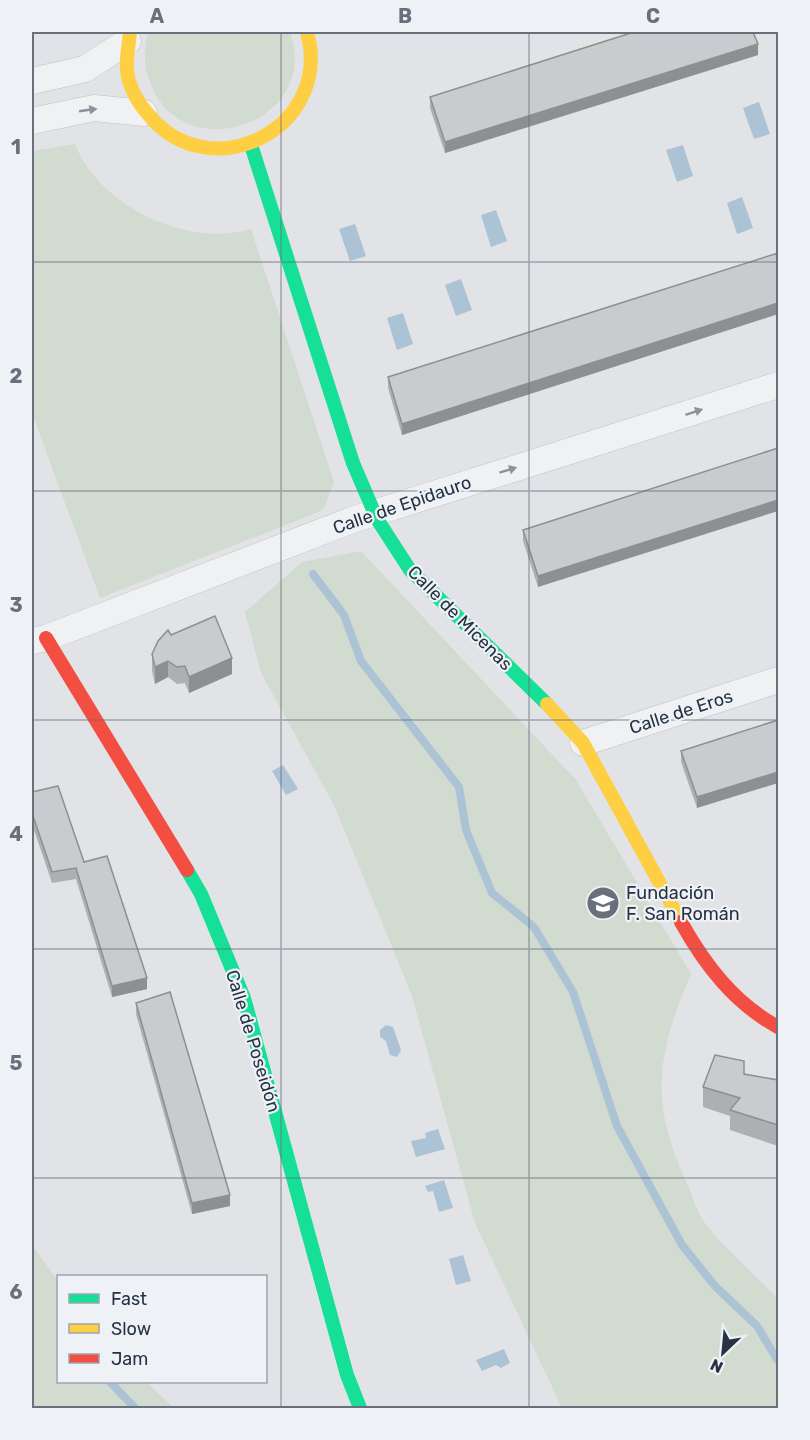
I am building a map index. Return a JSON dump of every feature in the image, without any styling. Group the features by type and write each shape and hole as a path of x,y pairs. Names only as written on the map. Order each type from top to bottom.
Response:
{"street":[{"path":"129,36 126,66 132,91 144,113 174,139 192,146 222,150 251,145 274,132 293,114 306,91 312,66 308,32"},
{"path":"32,81 85,69 129,36"},
{"path":"32,121 94,108 144,113"},
{"name":"Calle de Micenas","path":"251,145 353,463 372,514 389,544 410,570 565,721 583,743 694,945 712,971 743,1005 778,1027"},
{"name":"Calle de Epidauro","path":"39,640 372,514 778,385"},
{"name":"Calle de Poseidón","path":"39,640 201,894 244,998 347,1374 360,1408"},
{"name":"Calle de Eros","path":"583,743 778,680"}],"shaded area":[{"path":"149,32 290,32 294,65 286,92 267,113 242,125 213,129 186,123 163,106 148,76 145,54"},
{"path":"75,144 87,166 104,186 124,203 148,217 174,227 200,232 226,233 251,229 334,482 324,508 316,513 100,598 32,413 32,151"},
{"path":"361,551 576,780 691,974 671,1029 665,1053 662,1101 666,1126 674,1152 702,1218 722,1243 778,1299 778,1408 562,1408 475,1223 412,996 334,805 261,673 245,612 302,562"},
{"path":"32,1245 57,1280 57,1383 147,1383 174,1408 32,1408"}],"water":[{"path":"759,102 770,134 754,139 743,108"},
{"path":"683,145 693,176 677,182 666,150"},
{"path":"742,197 753,228 737,234 727,203"},
{"path":"496,210 507,241 491,247 481,215"},
{"path":"355,224 366,256 350,261 339,229"},
{"path":"461,279 472,310 456,316 445,285"},
{"path":"403,313 413,344 397,350 387,318"},
{"path":"283,765 298,789 286,795 272,771"},
{"path":"386,1025 393,1027 401,1050 397,1057 390,1055 386,1041 380,1037 380,1030"},
{"path":"438,1129 445,1149 416,1157 411,1141 426,1138 425,1133"},
{"path":"444,1180 453,1208 439,1212 433,1191 428,1192 425,1186"},
{"path":"463,1255 471,1281 456,1285 449,1259"},
{"path":"504,1349 510,1363 501,1368 496,1365 482,1371 476,1360"}],"building":[{"path":"634,32 753,32 758,44 445,142 430,97"},
{"path":"778,253 778,303 402,424 388,377"},
{"path":"778,448 778,500 538,576 523,530"},
{"path":"215,616 232,658 189,677 185,666 177,667 168,661 155,667 152,654 158,641 168,630 171,635"},
{"path":"778,720 778,772 697,797 681,751"},
{"path":"58,786 84,862 107,856 147,978 112,986 76,868 52,872 32,813 32,792"},
{"path":"170,992 230,1195 192,1203 136,1003"},
{"path":"715,1055 744,1061 744,1074 778,1080 778,1125 730,1110 740,1098 703,1087"}],"waterway":[{"path":"313,574 344,615 361,661 459,787 466,830 492,893 534,927 573,992 617,1126 682,1245 715,1286 757,1326 778,1361"},
{"path":"111,1383 135,1408"}],"traffic: fast":[{"path":"251,145 353,463 377,519 410,570 547,704"},
{"path":"187,870 201,894 244,998 347,1375 360,1408"}],"traffic: slow":[{"path":"130,32 128,75 140,104 174,137 203,147 233,147 261,138 285,120 302,96 310,66 307,32"},
{"path":"547,704 583,743 681,922"}],"traffic: jam":[{"path":"46,638 187,870"},
{"path":"681,922 700,953 734,995 778,1027"}],"place":[{"name":"Fundación F. San Román","path":"603,903"}]}
